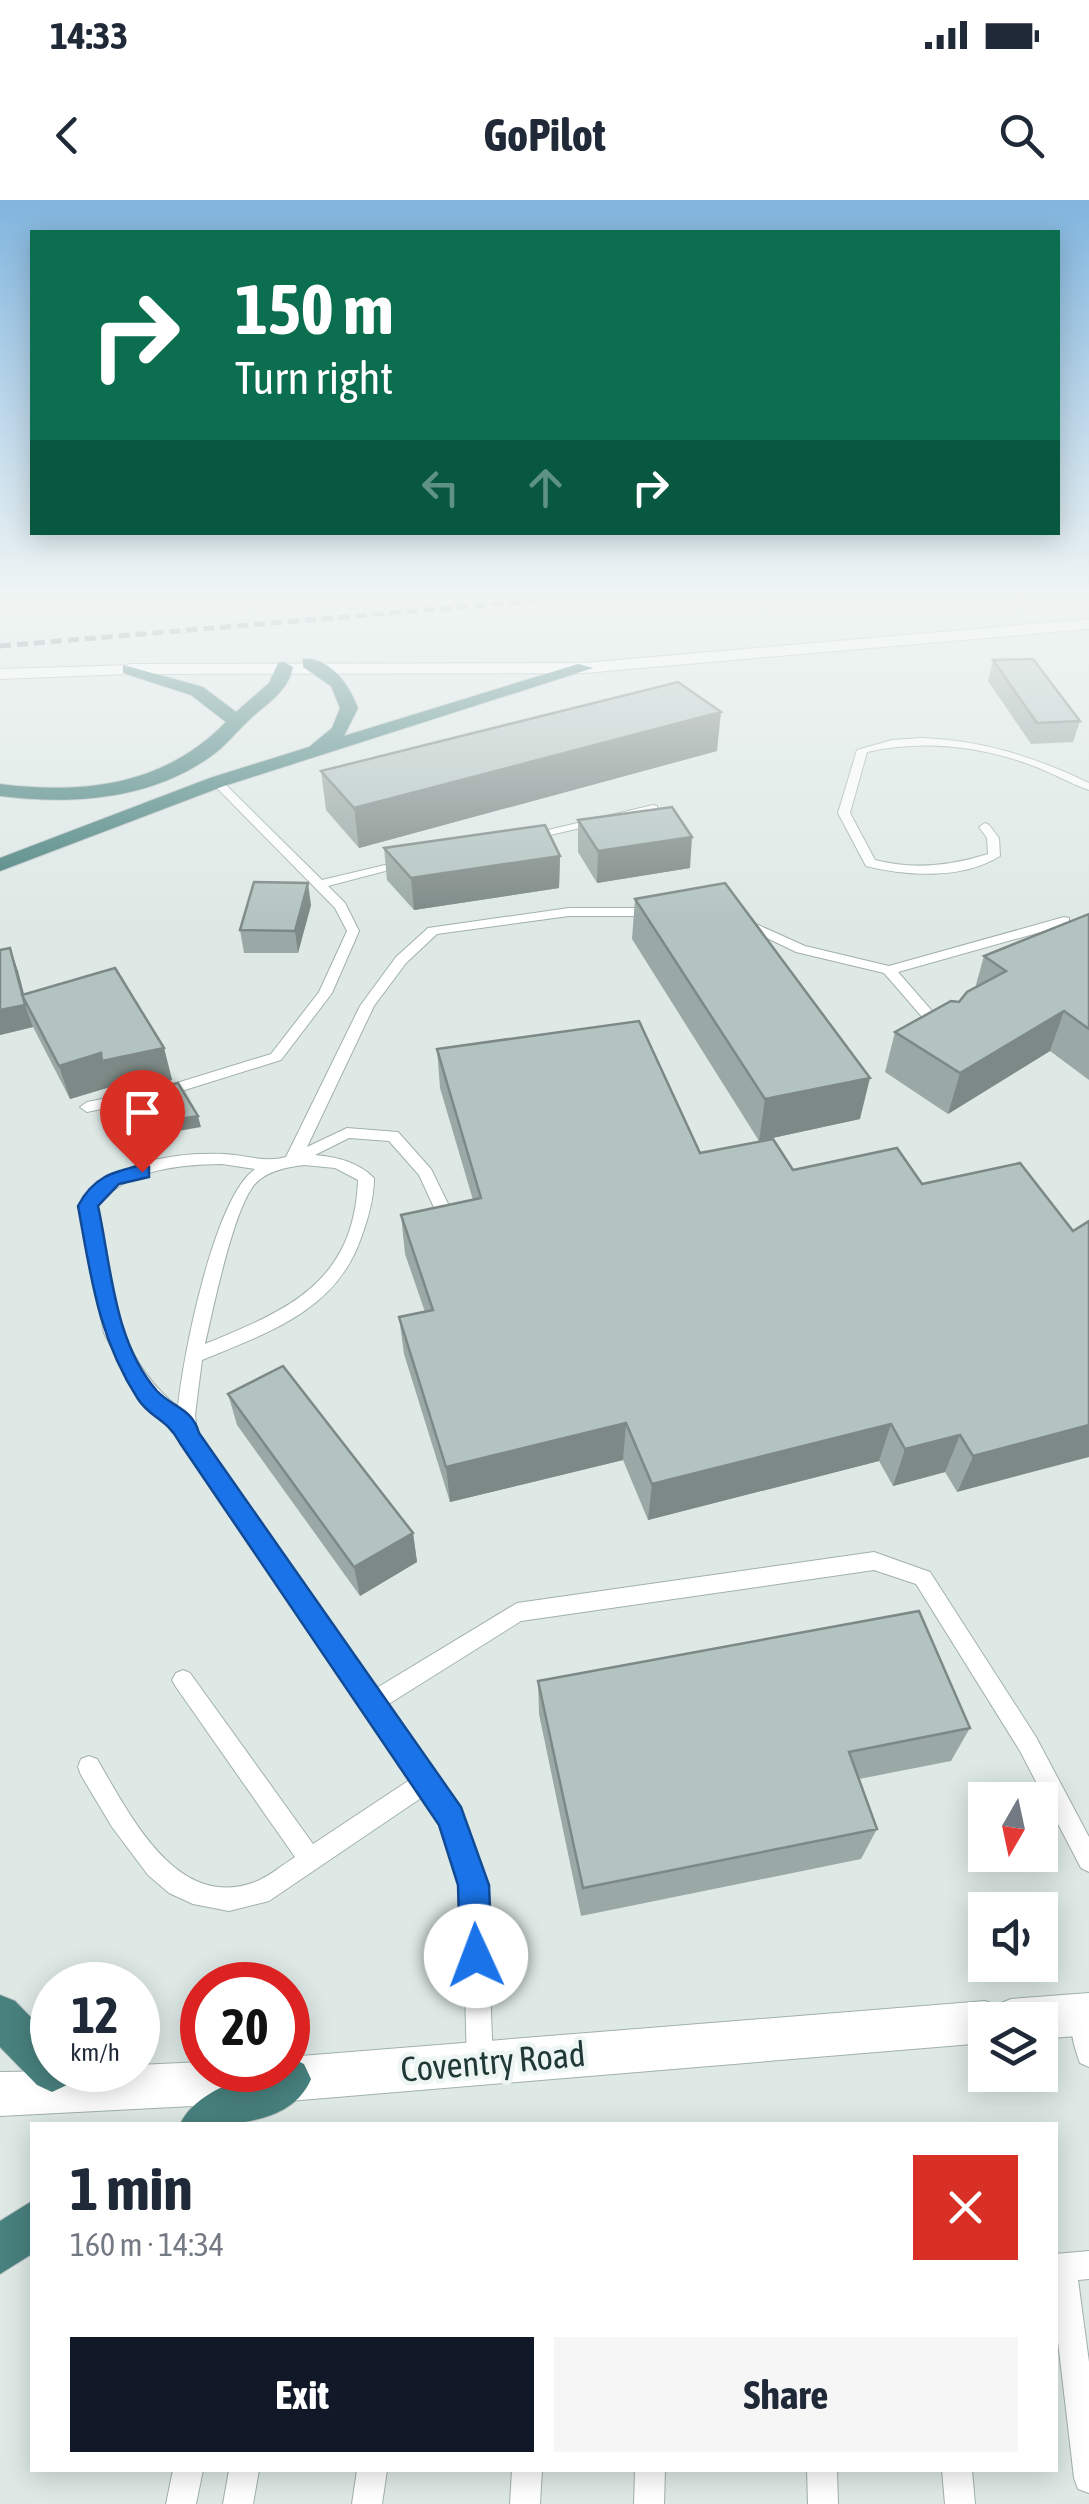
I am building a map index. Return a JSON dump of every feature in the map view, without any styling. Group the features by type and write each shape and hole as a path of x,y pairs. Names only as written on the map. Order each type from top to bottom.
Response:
{"highway":[{"path":"219,707 237,720"},
{"path":"0,790 78,795 152,780 202,755 253,707"},
{"path":"314,750 340,731 348,716 346,707"},
{"path":"0,865 217,782 457,707"},
{"path":"0,2016 30,2047"},
{"path":"208,2122 263,2092"},
{"path":"0,2251 30,2226"}],"main road":[{"name":"Coventry Road","path":"310,2076 968,2023"},
{"path":"1058,2024 1087,2027"},
{"name":"Coventry Road","path":"0,2094 30,2085"}],"lane":[{"path":"985,828 993,838 994,856 966,866 930,872 870,863 844,814 862,750 901,742 990,746 1036,760 1089,787"},
{"path":"87,1106 156,1094 276,1058 324,993 353,932 342,906 217,782"},
{"path":"523,837 652,808"},
{"path":"319,884 430,858"},
{"path":"293,1160 368,1006 402,960 433,931 569,912 681,912"},
{"path":"718,912 801,949 889,970 1064,921"},
{"path":"889,970 946,1035"},
{"path":"184,1421 149,1397 117,1343 88,1206 95,1192 112,1179 202,1157 232,1158 266,1166 293,1160 347,1134 393,1136 426,1172 444,1212"},
{"path":"194,1356 300,1309 321,1294 346,1262 366,1178 350,1167 293,1160"},
{"path":"266,1166 240,1196 194,1356 184,1421 188,1436 424,1784 451,1817 474,1885 480,2064"},
{"path":"370,1704 517,1612 874,1560 923,1578 1028,1744 1089,1860"},
{"path":"183,1680 310,1859"},
{"path":"89,1767 144,1856 196,1898 234,1903 261,1894 424,1784"},
{"path":"1069,2267 1089,2478"},
{"path":"181,2504 188,2472"},
{"path":"238,2504 244,2472"},
{"path":"367,2504 372,2472"},
{"path":"524,2504 527,2472"},
{"path":"649,2504 650,2472"},
{"path":"822,2472 823,2504"},
{"path":"957,2472 960,2504"}],"building":[{"path":"580,707 713,707 721,712 354,808 321,771"},
{"path":"1025,707 1069,707 1080,721 1037,723"},
{"path":"672,807 692,837 598,851 578,820"},
{"path":"545,825 560,856 411,878 384,848"},
{"path":"254,882 308,883 295,931 240,930"},
{"path":"725,883 870,1078 765,1099 635,899"},
{"path":"1089,914 1089,1029 1064,1011 960,1073 895,1032 951,1001 959,1002 967,992 1006,971 984,956"},
{"path":"10,948 25,1005 0,1010 0,950"},
{"path":"115,968 164,1048 102,1061 101,1053 59,1066 22,995"},
{"path":"639,1021 700,1153 773,1139 793,1170 897,1148 922,1184 1020,1163 1073,1231 1089,1221 1089,1425 973,1456 960,1435 905,1449 891,1424 652,1484 626,1423 446,1467 399,1317 433,1310 401,1215 481,1198 437,1049"},
{"path":"178,1083 198,1116 113,1130 110,1099"},
{"path":"283,1366 413,1533 354,1567 228,1394"},
{"path":"919,1611 970,1728 849,1752 877,1829 583,1888 538,1681"}],"route":[{"path":"142,1172 112,1179 95,1192 88,1206 113,1333 149,1397 184,1421 188,1436 424,1784 451,1817 465,1848 474,1885 476,1956"}]}
